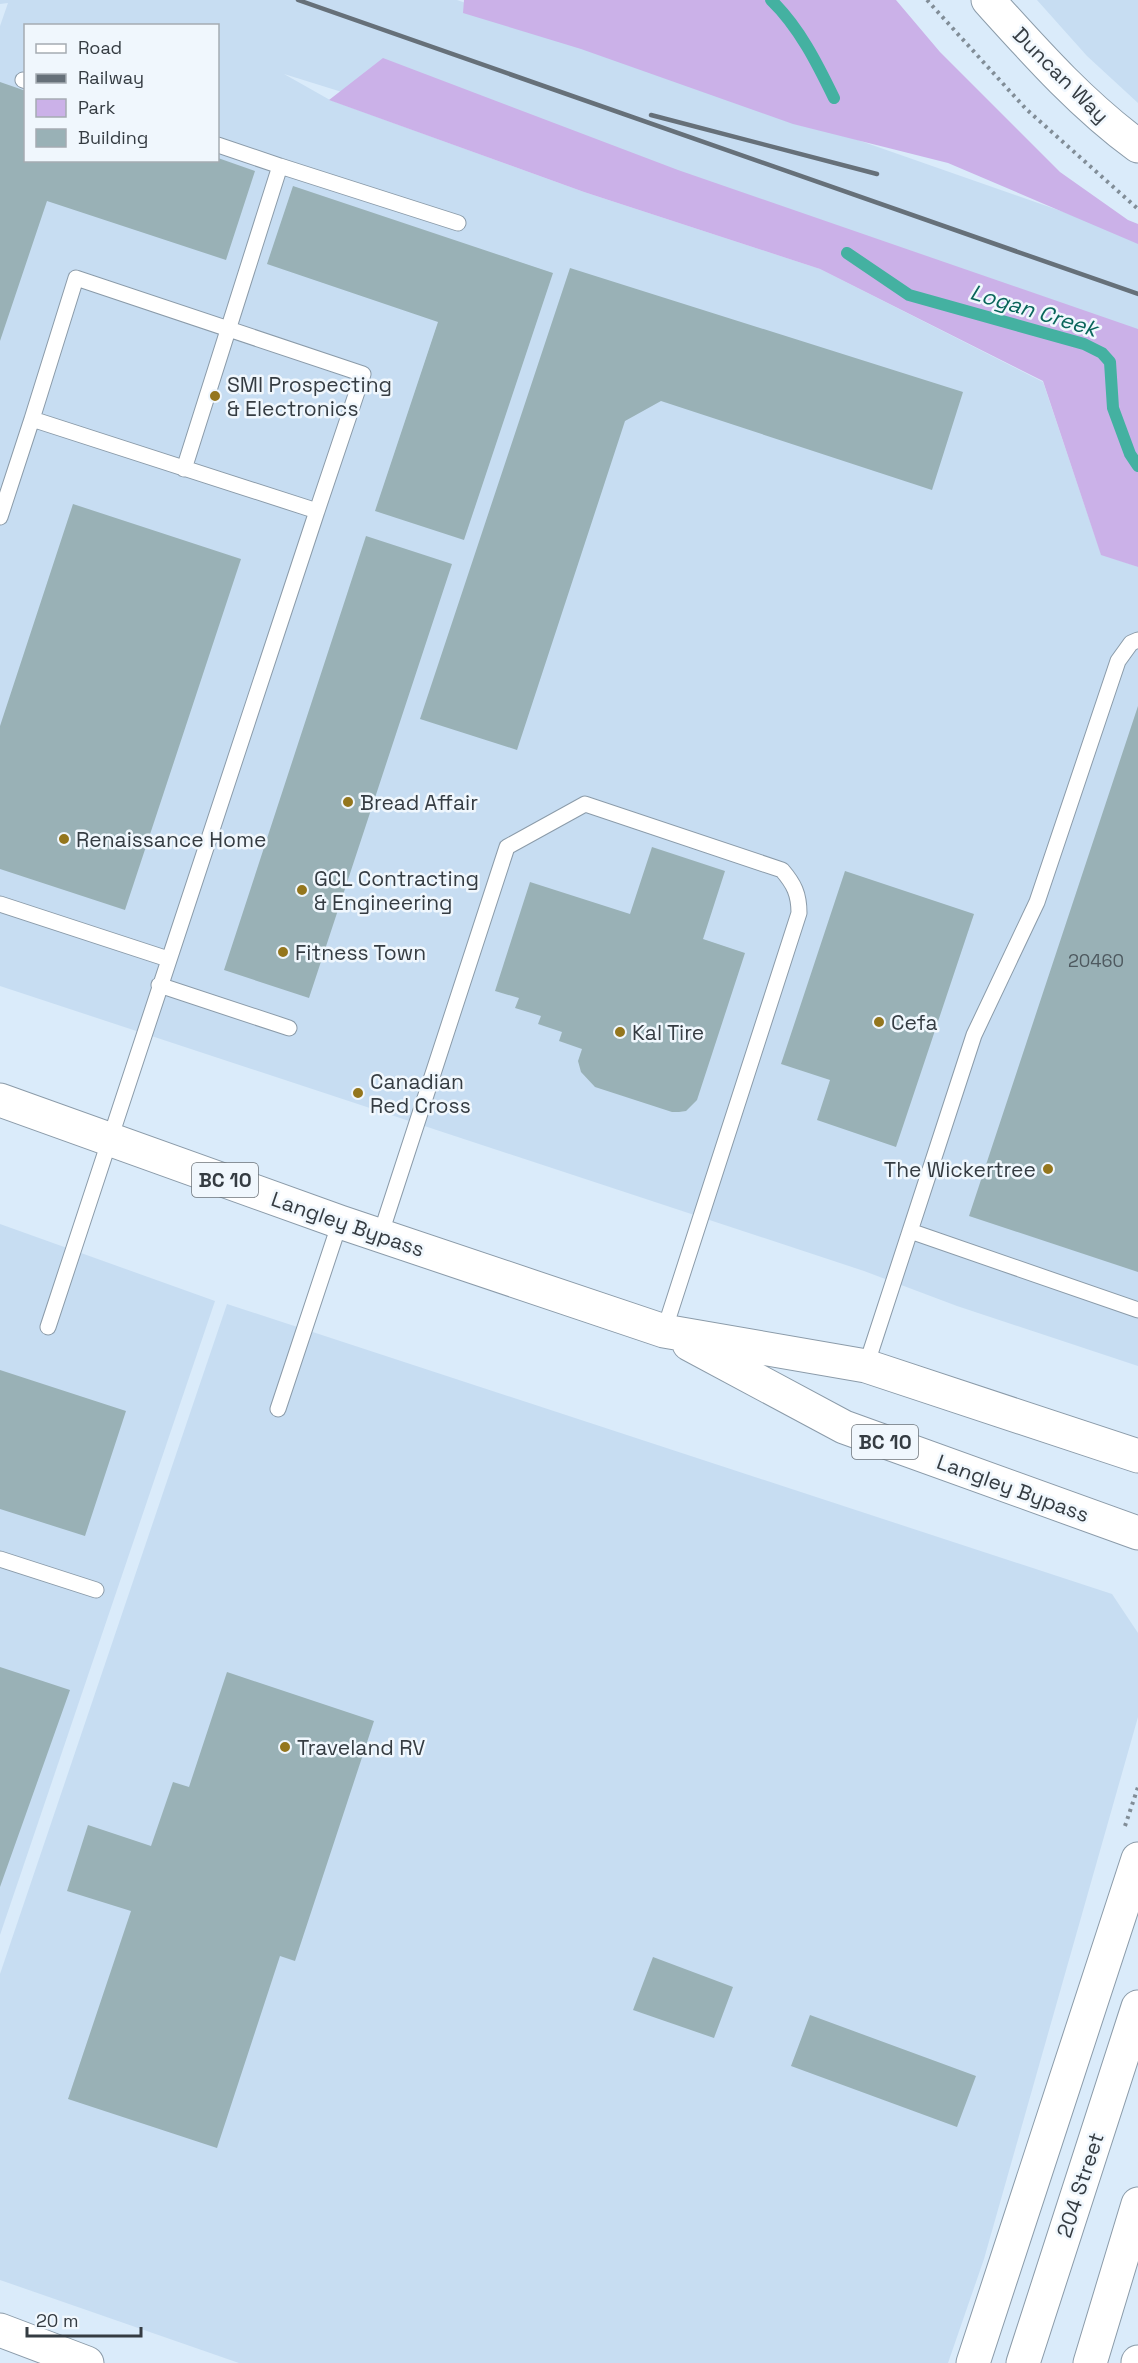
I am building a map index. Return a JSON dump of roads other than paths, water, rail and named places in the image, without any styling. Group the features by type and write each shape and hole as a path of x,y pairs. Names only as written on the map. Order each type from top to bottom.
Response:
{"main road":[{"name":"Duncan Way","path":"988,0 1104,122 1138,146"},
{"name":"Langley Bypass","path":"0,1100 380,1236 664,1331 866,1366 1138,1456"},
{"name":"Langley Bypass","path":"664,1331 844,1427 1128,1529"},
{"path":"1128,1529 1138,1555"},
{"path":"973,2363 1138,1859"},
{"name":"204 Street","path":"1023,2363 1138,2007"},
{"path":"1090,2363 1138,2204"},
{"path":"0,2330 87,2363"}],"lane":[{"path":"219,145 458,223"},
{"path":"184,469 280,166"},
{"path":"0,517 76,278 363,374 159,985 48,1328"},
{"path":"32,419 317,511"},
{"path":"866,1366 974,1035 1037,902 1118,661 1131,643 1138,640"},
{"path":"380,1236 507,847 585,804 596,807 782,870 794,884 799,897 799,913 664,1331"},
{"path":"0,904 168,959"},
{"path":"159,985 289,1028"},
{"path":"278,1409 340,1222"},
{"path":"910,1231 1138,1310"},
{"path":"0,1559 96,1590"}],"waterway":[{"name":"Logan Creek","path":"771,0 799,34 834,98"},
{"name":"Logan Creek","path":"847,253 909,295 1084,344 1102,353 1110,362 1113,408 1130,454 1138,466"}],"railway":[{"path":"298,0 1138,294"},
{"path":"651,115 877,174"}],"place":[{"name":"SMI Prospecting & Electronics","path":"215,396"},
{"name":"Bread Affair","path":"348,802"},
{"name":"Renaissance Home","path":"64,839"},
{"name":"GCL Contracting & Engineering","path":"302,890"},
{"name":"Fitness Town","path":"283,952"},
{"name":"Cefa","path":"879,1022"},
{"name":"Kal Tire","path":"620,1032"},
{"name":"Canadian Red Cross","path":"358,1093"},
{"name":"The Wickertree","path":"1048,1169"},
{"name":"Traveland RV","path":"285,1747"}]}
